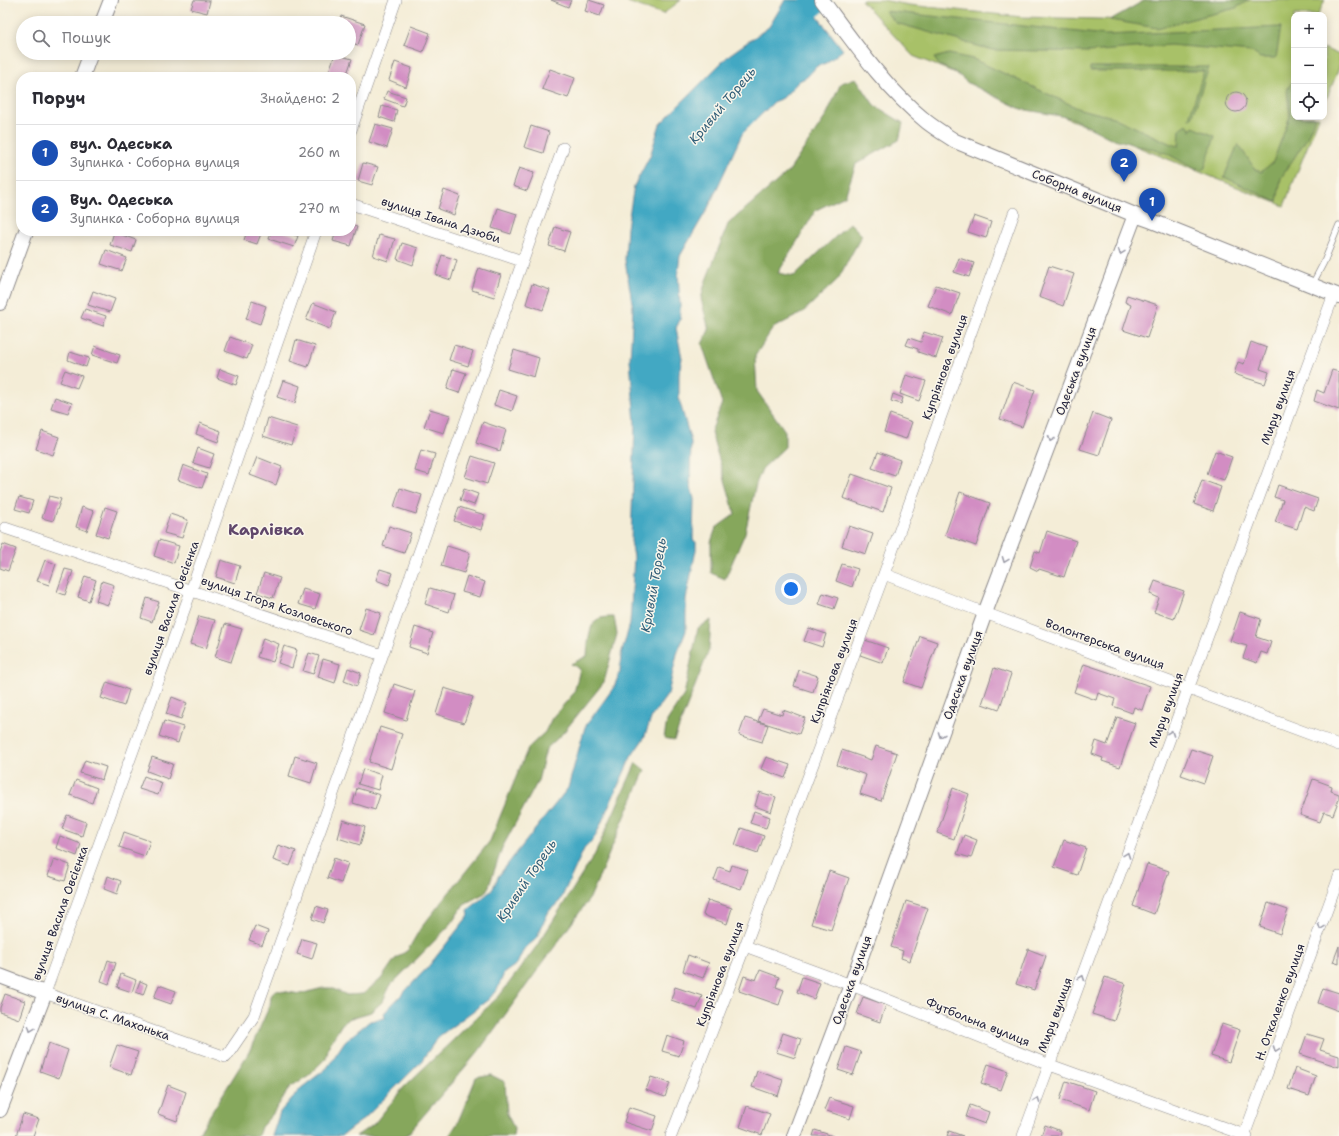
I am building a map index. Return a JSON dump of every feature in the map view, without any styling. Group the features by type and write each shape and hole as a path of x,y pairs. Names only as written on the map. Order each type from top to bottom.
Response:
{"street":[{"path":"105,16 111,0"},
{"path":"356,116 396,0"},
{"name":"Соборна вулиця","path":"822,0 863,56 908,105 928,123 955,141 1134,215 1336,295"},
{"path":"84,72 88,60"},
{"path":"382,655 563,148"},
{"name":"вулиця Івана Дзюби","path":"356,206 522,261"},
{"name":"Купріянова вулиця","path":"671,1136 745,946 884,574 1014,213"},
{"name":"Одеська вулиця","path":"794,1136 851,985 985,613 1134,215"},
{"path":"0,303 24,236"},
{"name":"вулиця Василя Овсієнка","path":"45,993 191,591 314,236"},
{"name":"Миру вулиця","path":"1023,1136 1188,688 1336,295"},
{"name":"вулиця Ігоря Козловського","path":"5,528 382,655"},
{"name":"Волонтерська вулиця","path":"884,574 1339,745"},
{"name":"вулиця С. Махонька","path":"0,976 226,1057 254,1016 382,655"},
{"name":"Н. Откаленко вулиця","path":"1245,1136 1339,877"},
{"name":"Футбольна вулиця","path":"745,946 851,985 1050,1065 1245,1136"},
{"path":"0,1110 45,993"}],"lane":[{"path":"1312,285 1324,262 1339,225"}],"green space":[{"path":"621,0 681,0 663,14"},
{"path":"861,0 882,0 909,5 1022,17 1135,20 1236,0 1325,0 1319,12 1291,12 1291,120 1318,120 1284,206 913,56"},
{"path":"1145,0 1249,0 1236,8 1157,28 1110,20"},
{"path":"885,11 1106,35 1281,27 1276,58 1260,58 1252,52 1170,45 1089,52 992,50 896,23"},
{"path":"1327,49 1339,55 1339,68 1327,98"},
{"path":"949,54 973,59 1080,109 1113,117 1171,144 1179,146 1180,129 1187,124 1191,131 1193,127 1215,136 1204,170 1195,169 1166,153 1110,138 1072,118 1021,109 968,83 955,72 939,65 934,58"},
{"path":"1090,67 1209,67 1192,118 1189,118 1204,71 1090,71"},
{"path":"856,78 874,105 903,123 899,140 856,164 845,196 816,210 778,273 794,276 850,223 862,235 838,279 802,313 773,328 755,356 757,391 785,431 785,447 762,469 756,484 745,533 725,579 711,573 711,542 716,528 735,514 711,432 722,403 702,344 709,330 701,299 705,283 728,224 789,171 826,116 841,83"},
{"path":"1291,84 1291,120 1314,120 1307,138 1281,178 1277,202 1224,177 1238,144 1255,169 1261,172 1273,162 1290,116 1287,90"},
{"path":"614,617 617,634 604,682 563,733 546,749 538,781 502,848 489,886 485,893 464,904 451,924 390,986 383,1001 371,1012 348,1019 342,1024 329,1045 326,1058 309,1075 290,1087 272,1115 261,1127 258,1136 197,1136 249,1052 270,1005 271,996 275,990 300,994 323,988 331,988 347,995 363,994 381,979 395,959 408,950 420,929 490,841 528,748 545,732 552,718 574,693 580,669 571,664 587,656 589,636 592,625 600,618"},
{"path":"711,620 709,650 674,740 664,738 667,721 684,695 698,628"},
{"path":"636,763 645,770 590,898 478,1052 406,1136 356,1136 374,1124 404,1087 500,995 539,943 595,854"},
{"path":"491,1075 505,1082 507,1114 514,1128 513,1136 449,1136 457,1124 476,1078"}],"water":[{"path":"785,0 805,0 843,50 826,63 817,66 807,77 799,81 783,98 775,101 742,134 708,208 680,256 678,272 680,320 676,328 682,358 679,374 679,399 691,442 690,483 694,499 693,540 696,542 696,550 686,599 686,631 677,654 668,694 652,716 644,738 631,757 595,837 584,849 560,901 549,911 536,939 524,949 517,964 504,973 498,988 489,999 438,1037 420,1063 365,1118 341,1136 272,1136 280,1112 301,1088 327,1068 345,1041 370,1021 385,1018 384,1013 428,967 469,915 468,910 492,890 499,875 568,788 585,727 614,687 620,672 621,655 630,624 634,557 631,541 635,424 630,359 633,308 625,260 627,228 634,186 650,156 660,124 729,55 769,27"}],"building":[{"path":"194,0 210,1 207,13 191,9"},
{"path":"551,0 571,0 568,7"},
{"path":"589,0 604,5 600,16 585,11"},
{"path":"356,21 365,24 358,45 356,44"},
{"path":"411,26 430,33 423,52 404,45"},
{"path":"333,60 352,60 348,72 329,72"},
{"path":"395,62 412,68 406,87 389,80"},
{"path":"550,69 575,78 568,98 542,89"},
{"path":"387,91 406,97 403,106 384,99"},
{"path":"1232,92 1240,92 1246,98 1246,106 1240,112 1232,112 1226,106 1226,98"},
{"path":"382,106 397,110 394,122 379,117"},
{"path":"375,124 393,129 387,148 369,142"},
{"path":"531,126 549,132 543,153 524,147"},
{"path":"363,163 378,167 372,185 358,181"},
{"path":"519,168 534,173 527,191 513,186"},
{"path":"444,190 460,196 454,215 438,209"},
{"path":"498,208 517,214 511,234 492,228"},
{"path":"974,216 991,222 986,238 968,232"},
{"path":"555,227 570,232 564,251 549,246"},
{"path":"379,235 395,239 388,261 373,256"},
{"path":"113,236 125,236 136,240 132,252 110,245"},
{"path":"245,236 260,236 257,244 244,240"},
{"path":"270,236 298,236 294,247 269,239"},
{"path":"334,236 354,236 351,246 333,241"},
{"path":"402,243 418,248 413,265 397,259"},
{"path":"106,250 127,258 122,271 101,264"},
{"path":"442,255 457,260 451,280 436,275"},
{"path":"959,258 974,263 969,277 954,272"},
{"path":"1049,266 1074,274 1063,306 1039,297"},
{"path":"479,268 501,275 494,297 472,290"},
{"path":"532,284 550,290 543,310 526,304"},
{"path":"936,285 960,293 952,315 928,306"},
{"path":"93,291 115,299 110,312 88,305"},
{"path":"1127,295 1158,305 1147,338 1123,330 1131,305 1125,302"},
{"path":"252,301 266,306 260,324 246,319"},
{"path":"313,303 336,312 330,329 306,320"},
{"path":"85,309 106,316 103,326 81,318"},
{"path":"924,332 943,338 936,358 918,352 918,349 906,345 909,338 921,342"},
{"path":"230,337 252,345 247,359 225,351"},
{"path":"296,340 315,346 308,367 290,361"},
{"path":"1251,342 1267,348 1260,369 1269,372 1265,384 1234,374 1238,362 1244,364"},
{"path":"454,345 473,351 468,366 449,360"},
{"path":"95,346 120,355 117,363 92,355"},
{"path":"514,350 539,358 534,377 508,369"},
{"path":"70,352 89,358 86,367 68,360"},
{"path":"220,369 239,376 236,385 217,378"},
{"path":"453,369 466,373 459,393 447,389"},
{"path":"65,370 82,376 77,388 60,382"},
{"path":"1332,370 1339,372 1339,410 1314,401 1317,390 1324,393"},
{"path":"906,375 926,381 919,401 900,394"},
{"path":"283,380 300,386 295,403 277,397"},
{"path":"1013,382 1035,390 1022,427 1000,419"},
{"path":"499,390 517,396 512,411 494,405"},
{"path":"893,394 903,398 901,404 891,401"},
{"path":"55,397 72,403 68,413 51,408"},
{"path":"430,409 450,415 444,433 424,427"},
{"path":"1093,413 1111,420 1099,455 1080,449"},
{"path":"890,414 912,422 906,439 884,432"},
{"path":"268,418 297,427 291,445 263,436"},
{"path":"483,422 506,430 500,451 476,443"},
{"path":"200,423 221,431 218,442 196,434"},
{"path":"42,431 59,437 53,455 36,449"},
{"path":"198,448 214,454 209,468 193,463"},
{"path":"421,450 435,454 429,475 415,471"},
{"path":"1215,451 1232,457 1224,480 1207,474"},
{"path":"878,452 900,460 895,476 872,468"},
{"path":"472,456 494,463 487,484 465,477"},
{"path":"257,457 282,467 276,485 250,475"},
{"path":"183,465 207,474 202,488 178,480"},
{"path":"852,474 891,488 883,512 843,498"},
{"path":"1202,480 1221,487 1213,511 1194,504"},
{"path":"1278,485 1318,499 1314,511 1304,507 1297,529 1275,522 1283,500 1274,497"},
{"path":"400,488 422,495 416,514 394,507"},
{"path":"464,489 478,494 474,505 460,500"},
{"path":"960,492 990,503 976,546 945,535"},
{"path":"49,496 61,499 53,521 42,518"},
{"path":"19,497 33,501 29,513 15,509"},
{"path":"82,507 94,511 87,531 76,527"},
{"path":"105,507 117,511 108,538 96,534"},
{"path":"459,507 485,515 481,530 454,521"},
{"path":"170,514 188,520 182,538 164,533"},
{"path":"389,526 411,533 404,553 383,546"},
{"path":"849,526 873,534 866,554 842,546"},
{"path":"1047,531 1076,541 1064,577 1039,569 1038,571 1030,567 1035,551 1040,553"},
{"path":"159,540 179,546 174,563 154,556"},
{"path":"3,544 16,549 8,571 0,568 0,552"},
{"path":"447,546 470,553 464,573 441,566"},
{"path":"45,560 56,564 49,585 37,581"},
{"path":"221,560 240,566 235,583 216,577"},
{"path":"842,564 858,569 852,587 836,581"},
{"path":"65,569 73,571 65,595 57,592"},
{"path":"380,569 393,573 389,585 376,580"},
{"path":"264,573 280,578 273,598 257,593"},
{"path":"85,576 96,580 89,601 78,597"},
{"path":"467,576 485,582 480,597 462,592"},
{"path":"102,581 114,585 108,605 96,601"},
{"path":"1155,581 1184,591 1174,619 1154,612 1159,598 1150,594"},
{"path":"430,588 454,595 449,612 425,604"},
{"path":"303,589 320,594 315,609 298,604"},
{"path":"823,593 838,598 834,609 819,604"},
{"path":"147,598 159,602 152,622 141,618"},
{"path":"366,608 381,613 374,635 359,630"},
{"path":"1240,612 1261,619 1256,637 1271,642 1267,654 1261,652 1257,663 1243,658 1247,646 1230,641"},
{"path":"199,616 215,620 206,649 190,644"},
{"path":"225,624 242,629 231,662 215,657"},
{"path":"415,627 433,633 427,653 409,647"},
{"path":"809,628 826,634 822,647 804,641"},
{"path":"920,636 937,642 921,688 904,682"},
{"path":"263,638 279,644 273,662 257,657"},
{"path":"865,640 888,648 883,663 860,655"},
{"path":"284,646 297,650 292,668 278,663"},
{"path":"309,653 319,656 313,674 303,671"},
{"path":"323,659 340,664 335,683 318,677"},
{"path":"1084,664 1150,686 1142,710 1134,707 1132,713 1113,706 1115,699 1098,693 1096,700 1074,692"},
{"path":"348,668 361,673 357,686 344,681"},
{"path":"994,668 1011,674 999,710 982,704"},
{"path":"799,670 818,676 813,692 794,686"},
{"path":"107,682 129,690 124,706 101,698"},
{"path":"394,684 415,691 406,720 385,713"},
{"path":"444,688 473,697 464,723 436,714"},
{"path":"172,697 187,703 181,719 166,714"},
{"path":"763,709 782,715 783,710 805,718 799,734 758,721"},
{"path":"1117,717 1135,723 1120,767 1102,761 1103,758 1092,754 1096,741 1107,745"},
{"path":"745,718 768,725 762,742 739,735"},
{"path":"164,721 183,727 178,743 159,736"},
{"path":"380,727 402,734 391,769 369,762"},
{"path":"876,746 897,753 881,801 860,794 866,775 837,765 842,750 871,760"},
{"path":"1191,749 1213,756 1204,783 1181,775"},
{"path":"295,756 317,763 311,783 289,776"},
{"path":"152,757 173,764 168,779 147,771"},
{"path":"766,757 790,765 785,778 761,769"},
{"path":"85,760 106,767 102,780 80,773"},
{"path":"363,769 382,775 378,790 358,784"},
{"path":"144,776 162,783 158,795 139,789"},
{"path":"1313,779 1332,786 1331,791 1339,794 1339,799 1333,815 1324,812 1320,822 1300,815"},
{"path":"76,780 97,788 92,803 70,795"},
{"path":"357,788 380,795 375,810 353,803"},
{"path":"953,788 969,794 954,839 937,833"},
{"path":"759,792 776,797 771,812 755,806"},
{"path":"754,811 770,817 766,828 750,823"},
{"path":"67,815 86,822 82,836 62,829"},
{"path":"343,820 365,827 360,845 338,838"},
{"path":"741,828 764,836 758,853 735,845"},
{"path":"124,832 150,841 145,856 119,847"},
{"path":"964,835 977,840 971,858 957,854"},
{"path":"60,836 81,844 77,856 56,848"},
{"path":"1064,840 1086,848 1077,875 1054,867"},
{"path":"278,845 296,851 290,866 273,860"},
{"path":"334,858 348,863 341,883 327,878"},
{"path":"54,859 70,865 65,881 48,876"},
{"path":"1147,864 1169,871 1154,914 1133,906"},
{"path":"732,865 748,870 741,889 714,880 719,867 730,871"},
{"path":"829,871 849,878 831,930 811,924"},
{"path":"108,876 121,881 117,894 104,889"},
{"path":"708,900 732,908 727,924 703,915"},
{"path":"906,901 928,908 910,961 901,958 903,951 891,947"},
{"path":"1268,903 1288,910 1280,934 1260,927"},
{"path":"316,906 328,910 323,923 312,919"},
{"path":"255,926 268,931 262,945 249,940"},
{"path":"302,939 317,943 312,959 297,954"},
{"path":"1339,946 1339,964 1333,962"},
{"path":"1028,949 1046,956 1034,990 1016,984"},
{"path":"688,955 709,963 703,978 683,971"},
{"path":"108,960 116,963 109,984 101,981"},
{"path":"760,970 779,977 776,987 784,990 779,1005 739,991 744,976 756,980"},
{"path":"121,974 136,980 132,992 117,987"},
{"path":"802,977 820,983 814,999 797,992"},
{"path":"1105,977 1126,984 1114,1021 1092,1014"},
{"path":"140,981 147,984 143,995 136,992"},
{"path":"159,985 176,991 171,1004 154,998"},
{"path":"675,987 702,996 697,1009 671,1000"},
{"path":"1323,988 1339,993 1339,1011 1318,1003"},
{"path":"5,994 25,1001 19,1019 0,1012"},
{"path":"863,997 886,1005 880,1022 857,1014"},
{"path":"1222,1024 1240,1030 1229,1062 1211,1056"},
{"path":"783,1033 801,1039 795,1058 776,1052"},
{"path":"1307,1034 1324,1039 1320,1050 1339,1056 1339,1067 1300,1054"},
{"path":"667,1035 684,1041 679,1056 662,1051"},
{"path":"49,1043 68,1050 59,1078 40,1071"},
{"path":"117,1045 138,1052 131,1075 109,1067"},
{"path":"846,1047 861,1052 853,1075 838,1070"},
{"path":"988,1064 1008,1071 1001,1090 981,1083"},
{"path":"1295,1068 1316,1076 1309,1096 1288,1089"},
{"path":"757,1071 783,1080 778,1096 752,1087"},
{"path":"651,1077 670,1083 665,1097 646,1090"},
{"path":"1066,1081 1095,1091 1089,1110 1060,1100"},
{"path":"168,1085 186,1092 177,1121 158,1114"},
{"path":"829,1098 854,1106 850,1119 824,1110"},
{"path":"970,1105 989,1112 985,1124 966,1117"},
{"path":"747,1106 770,1114 762,1135 740,1127"},
{"path":"629,1107 657,1116 652,1131 624,1122"},
{"path":"23,1114 39,1119 33,1136 16,1136"},
{"path":"1045,1125 1061,1131 1060,1136 1041,1136"},
{"path":"815,1130 833,1136 813,1136"},
{"path":"949,1131 963,1136 947,1136"}],"waterway":[{"name":"Кривий Торець","path":"787,29 797,18 819,0"}],"place":[{"name":"Вул. Одеська","path":"1124,182"},
{"name":"вул. Одеська","path":"1152,221"}],"district":[{"name":"Карлівка","path":"266,529"}]}
